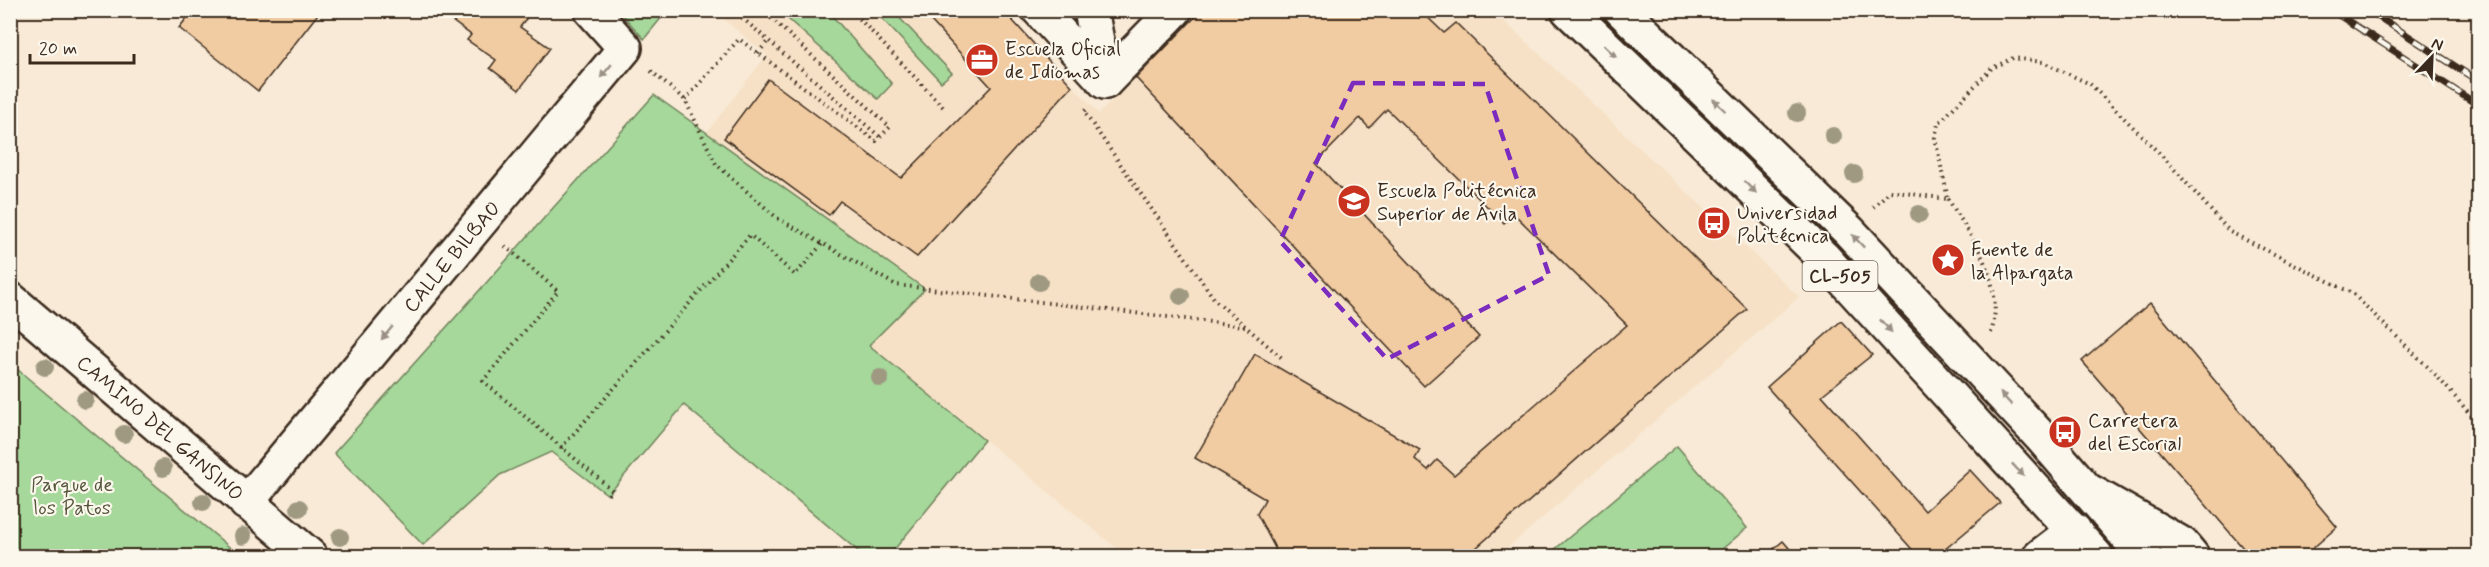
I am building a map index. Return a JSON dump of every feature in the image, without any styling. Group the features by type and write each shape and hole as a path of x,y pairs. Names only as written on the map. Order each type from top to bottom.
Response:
{"main road":[{"path":"591,10 625,48"},
{"path":"1039,10 1105,82"},
{"path":"1091,10 1105,82"},
{"path":"1105,82 1175,10"},
{"name":"CL-505","path":"1568,10 1823,257 2096,556"},
{"name":"CL-505","path":"1622,10 1849,231 2087,490 2144,556"},
{"name":"CALLE BILBAO","path":"246,503 625,48"},
{"name":"CAMINO DEL GANSINO","path":"10,298 310,556"},
{"path":"2087,490 2182,544 2193,556"},
{"path":"2044,555 2073,530"}],"path":[{"path":"733,10 880,137"},
{"path":"685,100 739,39 876,141 890,127 762,10"},
{"path":"851,10 946,111"},
{"path":"758,53 768,40"},
{"path":"625,48 685,100 716,164 777,218 896,285 1245,326"},
{"path":"1989,337 1992,331 1995,294 1980,250 1948,199 1935,138 1938,124 1992,68 2013,58 2043,62 2090,84 2166,160 2230,232 2352,292 2435,375 2478,423"},
{"path":"1105,82 1084,112 1215,300 1282,358"},
{"path":"1849,231 1890,191 1948,199"},
{"path":"561,448 750,236 795,275 822,244"},
{"path":"498,240 558,291 483,381 612,490 608,495"}],"highlighted area":[{"path":"1353,83 1485,84 1549,275 1387,359 1280,241"}],"shaded area":[{"name":"Escuela Politécnica Superior de Ávila","path":"714,11 1004,11 1099,114 1201,11 1493,11 1799,297 1498,556 1126,556 869,344 924,289 707,132 767,55"}],"green space":[{"path":"619,11 667,11 644,39"},
{"path":"779,11 828,11 892,84 878,99"},
{"path":"875,11 893,11 952,73 941,82"},
{"path":"654,95 925,289 869,345 984,440 889,556 864,556 684,405 608,495 551,452 500,475 423,545 334,453"},
{"name":"Parque de los Patos","path":"11,364 240,556 11,556"},
{"path":"1677,446 1747,528 1714,556 1547,556"}],"building":[{"path":"193,10 321,10 258,91 179,28"},
{"path":"447,10 514,10 526,19 520,27 550,48 519,90 490,68 496,60 467,40 471,35 444,15"},
{"path":"921,10 1003,10 1072,86 917,257 840,201 829,215 724,138 768,79 901,178 991,87"},
{"name":"Escuela Politécnica Superior de Ávila","path":"1202,10 1420,10 1444,33 1456,23 1747,309 1467,556 1264,556 1276,550 1257,514 1265,499 1195,458 1255,354 1420,450 1415,459 1428,470 1437,460 1454,475 1627,325 1514,214 1504,223 1387,109 1369,128 1360,118 1316,163 1479,337 1424,386 1136,78"},
{"path":"2150,303 2337,527 2304,556 2250,556 2082,361"},
{"path":"1841,321 1872,355 1822,395 1925,511 1970,470 2000,503 1937,556 1918,556 1767,387"},
{"path":"1783,541 1796,556 1765,556"}],"railway":[{"path":"2331,10 2478,105"},
{"path":"2368,10 2478,81"}],"place":[{"name":"Escuela Oficial de Idiomas","path":"982,60"},
{"name":"Escuela Politécnica Superior de Ávila","path":"1354,201"},
{"name":"Universidad Politécnica","path":"1714,223"},
{"name":"Fuente de la Alpargata","path":"1948,260"},
{"name":"Carretera del Escorial","path":"2065,432"}]}
